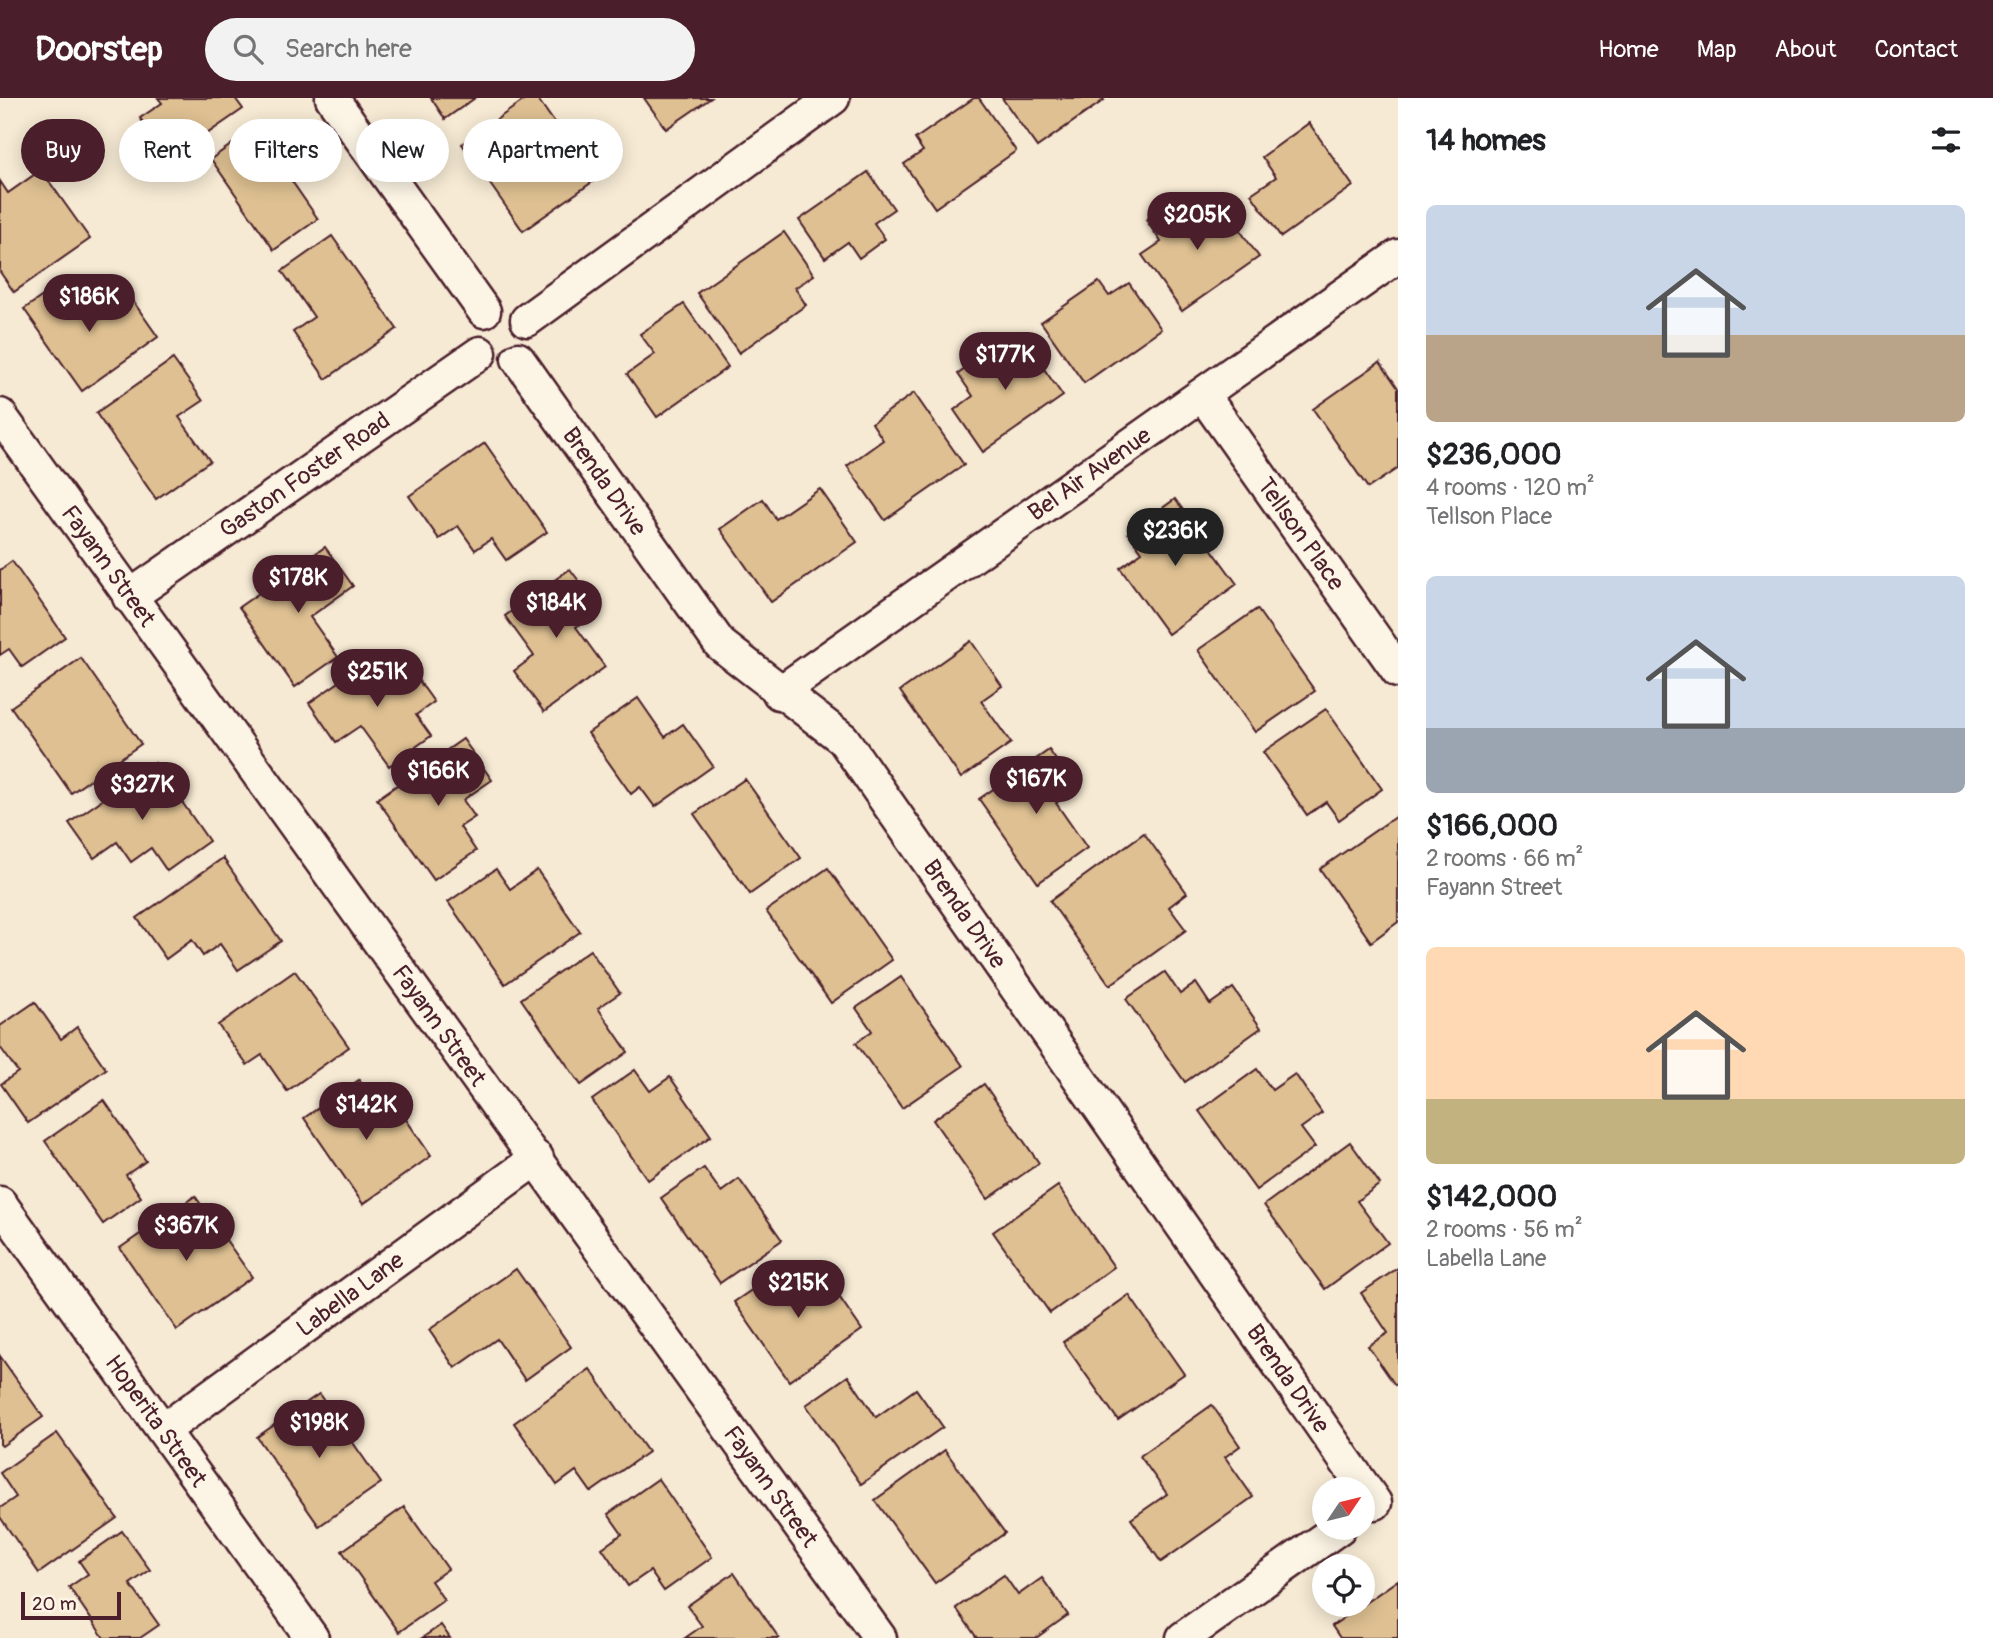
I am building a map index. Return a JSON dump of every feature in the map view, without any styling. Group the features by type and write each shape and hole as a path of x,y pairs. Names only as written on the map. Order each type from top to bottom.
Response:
{"street":[{"path":"332,98 484,312"},
{"path":"527,320 833,98"},
{"name":"Bel Air Avenue","path":"779,693 1398,256"},
{"path":"505,305 514,308 527,320 531,339 528,348 518,359 506,364 497,363 480,353 473,335 474,326 484,312 505,305"},
{"name":"Gaston Foster Road","path":"129,597 480,353"},
{"name":"Brenda Drive","path":"518,359 720,644 779,693 843,739 1379,1500"},
{"name":"Tellson Place","path":"1203,395 1398,671"},
{"name":"Fayann Street","path":"0,415 880,1638"},
{"name":"Labella Lane","path":"165,1429 537,1158"},
{"name":"Hoperita Street","path":"0,1203 165,1429 312,1638"},
{"path":"1184,1638 1322,1540"}],"building":[{"path":"158,98 235,98 243,109 215,128 215,119 141,119 162,103"},
{"path":"431,98 475,98 445,119"},
{"path":"527,98 537,98 552,119 497,119"},
{"path":"644,98 711,98 666,129"},
{"path":"974,98 979,98 1016,151 935,208 904,164 923,151 915,139"},
{"path":"1002,98 1102,98 1104,100 1037,147"},
{"path":"1309,123 1353,186 1281,237 1251,194 1276,177 1262,157"},
{"path":"229,146 229,182 292,182 318,219 274,250 215,165 215,156"},
{"path":"868,172 894,209 874,223 885,239 859,258 848,242 825,258 799,220"},
{"path":"0,181 8,193 24,182 50,182 90,239 14,292 0,272"},
{"path":"489,182 592,182 523,231"},
{"path":"1217,198 1259,257 1182,311 1142,255 1161,242 1146,220 1166,204 1180,224"},
{"path":"784,232 814,275 795,288 806,305 739,353 697,293"},
{"path":"332,236 397,329 326,379 293,332 314,317 282,271"},
{"path":"63,282 92,324 130,297 158,337 82,391 24,309"},
{"path":"1099,282 1109,296 1129,283 1161,329 1084,383 1041,322"},
{"path":"684,304 728,367 657,417 627,374 655,354 640,334"},
{"path":"1018,332 1063,396 983,452 954,410 973,396 958,374"},
{"path":"173,359 203,401 179,417 210,461 156,499 96,413"},
{"path":"1380,362 1398,388 1398,468 1368,488 1313,409"},
{"path":"914,393 964,465 885,520 847,466 883,440 872,423"},
{"path":"485,443 547,532 506,560 491,539 475,550 458,526 439,539 409,496"},
{"path":"820,489 857,542 771,602 720,529 763,499 776,519"},
{"path":"1175,499 1237,584 1168,634 1120,568 1142,552 1128,533"},
{"path":"325,547 353,586 310,617 338,657 295,687 239,607"},
{"path":"12,561 65,637 22,667 9,649 0,655 0,570"},
{"path":"570,569 600,609 576,627 605,667 544,712 514,671 534,656 505,616"},
{"path":"1257,609 1315,691 1255,732 1198,650"},
{"path":"971,641 1002,686 981,701 1011,743 961,778 900,691"},
{"path":"375,657 388,676 406,663 434,702 416,715 431,736 389,766 360,726 336,742 309,703"},
{"path":"81,658 141,744 71,793 11,707"},
{"path":"638,698 665,737 683,724 713,766 655,807 640,787 631,794 588,733"},
{"path":"1326,709 1382,789 1339,820 1326,802 1307,815 1263,752"},
{"path":"463,739 492,780 463,800 475,817 460,827 476,851 434,880 377,799"},
{"path":"1049,750 1076,789 1056,803 1087,848 1038,883 979,799"},
{"path":"155,763 209,841 167,871 151,848 131,862 117,842 94,858 69,823"},
{"path":"745,779 801,858 750,894 694,814"},
{"path":"1398,815 1398,922 1371,942 1320,869"},
{"path":"1144,833 1187,893 1169,907 1186,930 1110,985 1050,901"},
{"path":"223,858 281,941 238,970 220,944 203,956 192,940 166,959 137,918"},
{"path":"828,868 892,960 831,1003 766,911"},
{"path":"496,869 510,889 537,870 580,932 505,984 448,902"},
{"path":"590,950 620,993 598,1008 628,1052 581,1085 521,999"},
{"path":"295,971 349,1047 287,1091 262,1055 247,1065 218,1025"},
{"path":"1165,972 1180,994 1196,983 1210,1004 1233,988 1261,1028 1185,1082 1126,999"},
{"path":"901,977 963,1066 902,1108 856,1043 872,1031 856,1008"},
{"path":"35,1002 61,1039 77,1027 106,1069 28,1123 1,1084 18,1072 0,1047 0,1026"},
{"path":"1257,1069 1272,1090 1295,1074 1322,1113 1301,1128 1315,1147 1256,1190 1199,1111"},
{"path":"635,1070 650,1091 670,1077 711,1136 648,1180 592,1100"},
{"path":"359,1080 390,1124 403,1115 431,1156 363,1204 304,1118"},
{"path":"984,1084 1039,1163 988,1199 933,1120"},
{"path":"104,1100 146,1161 126,1175 141,1197 103,1224 45,1141"},
{"path":"1350,1142 1380,1184 1357,1201 1388,1243 1325,1289 1264,1205"},
{"path":"704,1168 721,1192 739,1179 782,1240 720,1283 661,1198"},
{"path":"1058,1186 1114,1267 1050,1313 993,1232"},
{"path":"195,1196 252,1277 177,1330 120,1248"},
{"path":"785,1267 797,1285 820,1269 862,1330 789,1381 734,1302"},
{"path":"1398,1268 1398,1383 1395,1385 1368,1346 1388,1333 1361,1293"},
{"path":"516,1269 571,1347 525,1380 497,1339 455,1368 429,1330"},
{"path":"1129,1295 1184,1374 1118,1420 1063,1342"},
{"path":"0,1356 43,1417 2,1446 0,1444"},
{"path":"590,1369 648,1452 591,1492 576,1471 557,1485 514,1423"},
{"path":"848,1376 876,1417 916,1389 943,1427 861,1484 806,1405"},
{"path":"319,1394 381,1483 319,1526 257,1437"},
{"path":"1212,1405 1240,1446 1225,1457 1253,1497 1161,1562 1131,1519 1167,1494 1140,1456"},
{"path":"57,1433 117,1518 39,1573 0,1517 0,1508 16,1497 0,1473"},
{"path":"945,1450 1005,1533 935,1583 875,1500"},
{"path":"658,1479 712,1557 664,1591 650,1571 628,1586 602,1548 622,1534 608,1514"},
{"path":"404,1507 448,1569 431,1581 444,1600 399,1632 342,1551"},
{"path":"122,1531 150,1570 130,1584 159,1625 140,1638 104,1638 69,1587 88,1574 79,1561"},
{"path":"734,1573 779,1638 685,1638 702,1626 687,1606"},
{"path":"1004,1575 1018,1595 1042,1578 1068,1615 1036,1638 977,1638 956,1608"},
{"path":"1398,1580 1398,1638 1340,1638 1332,1626 1345,1617 1375,1617 1375,1596"},
{"path":"441,1625 450,1638 422,1638"}]}
